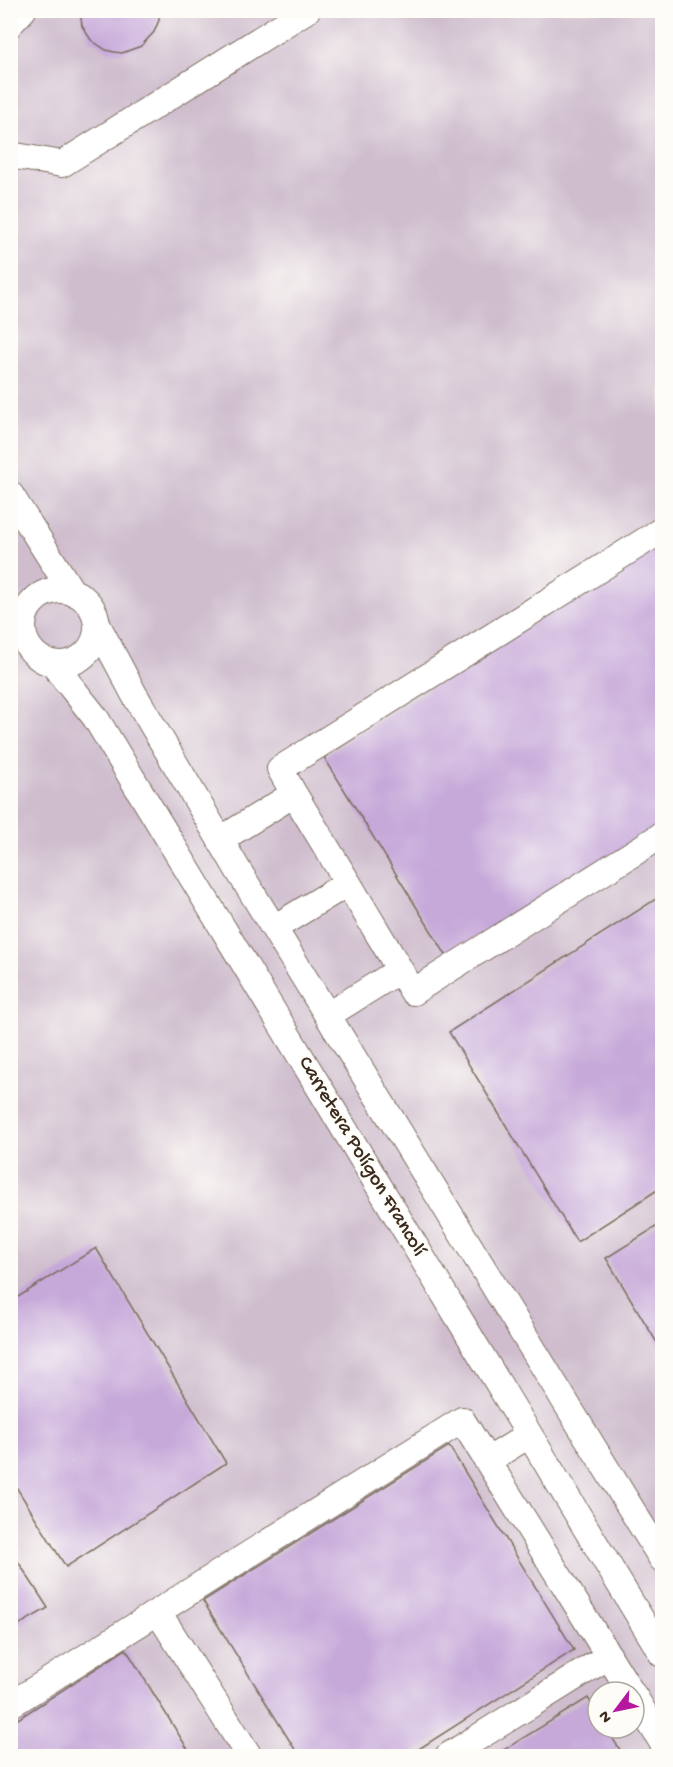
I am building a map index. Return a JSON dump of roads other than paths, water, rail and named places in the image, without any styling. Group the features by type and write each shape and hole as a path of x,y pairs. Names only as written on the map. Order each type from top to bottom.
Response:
{"street":[{"path":"10,24 23,10"},
{"path":"10,155 62,164 307,10"},
{"path":"10,494 72,592"},
{"path":"663,530 280,769 413,992 663,835"},
{"path":"98,626 95,642 85,656 70,663 53,664 36,656 18,634 30,605 39,596 59,590 72,592 85,599 90,605 98,626 134,694 220,840 659,1546"},
{"name":"Carretera Polígon Francolí","path":"53,664 95,717 663,1654"},
{"path":"220,840 294,794"},
{"path":"274,928 348,883"},
{"path":"328,1015 400,970"},
{"path":"10,1705 462,1420 624,1680"},
{"path":"487,1461 529,1435"},
{"path":"158,1612 249,1756"},
{"path":"448,1756 609,1656"},
{"path":"646,1715 663,1742"}]}
